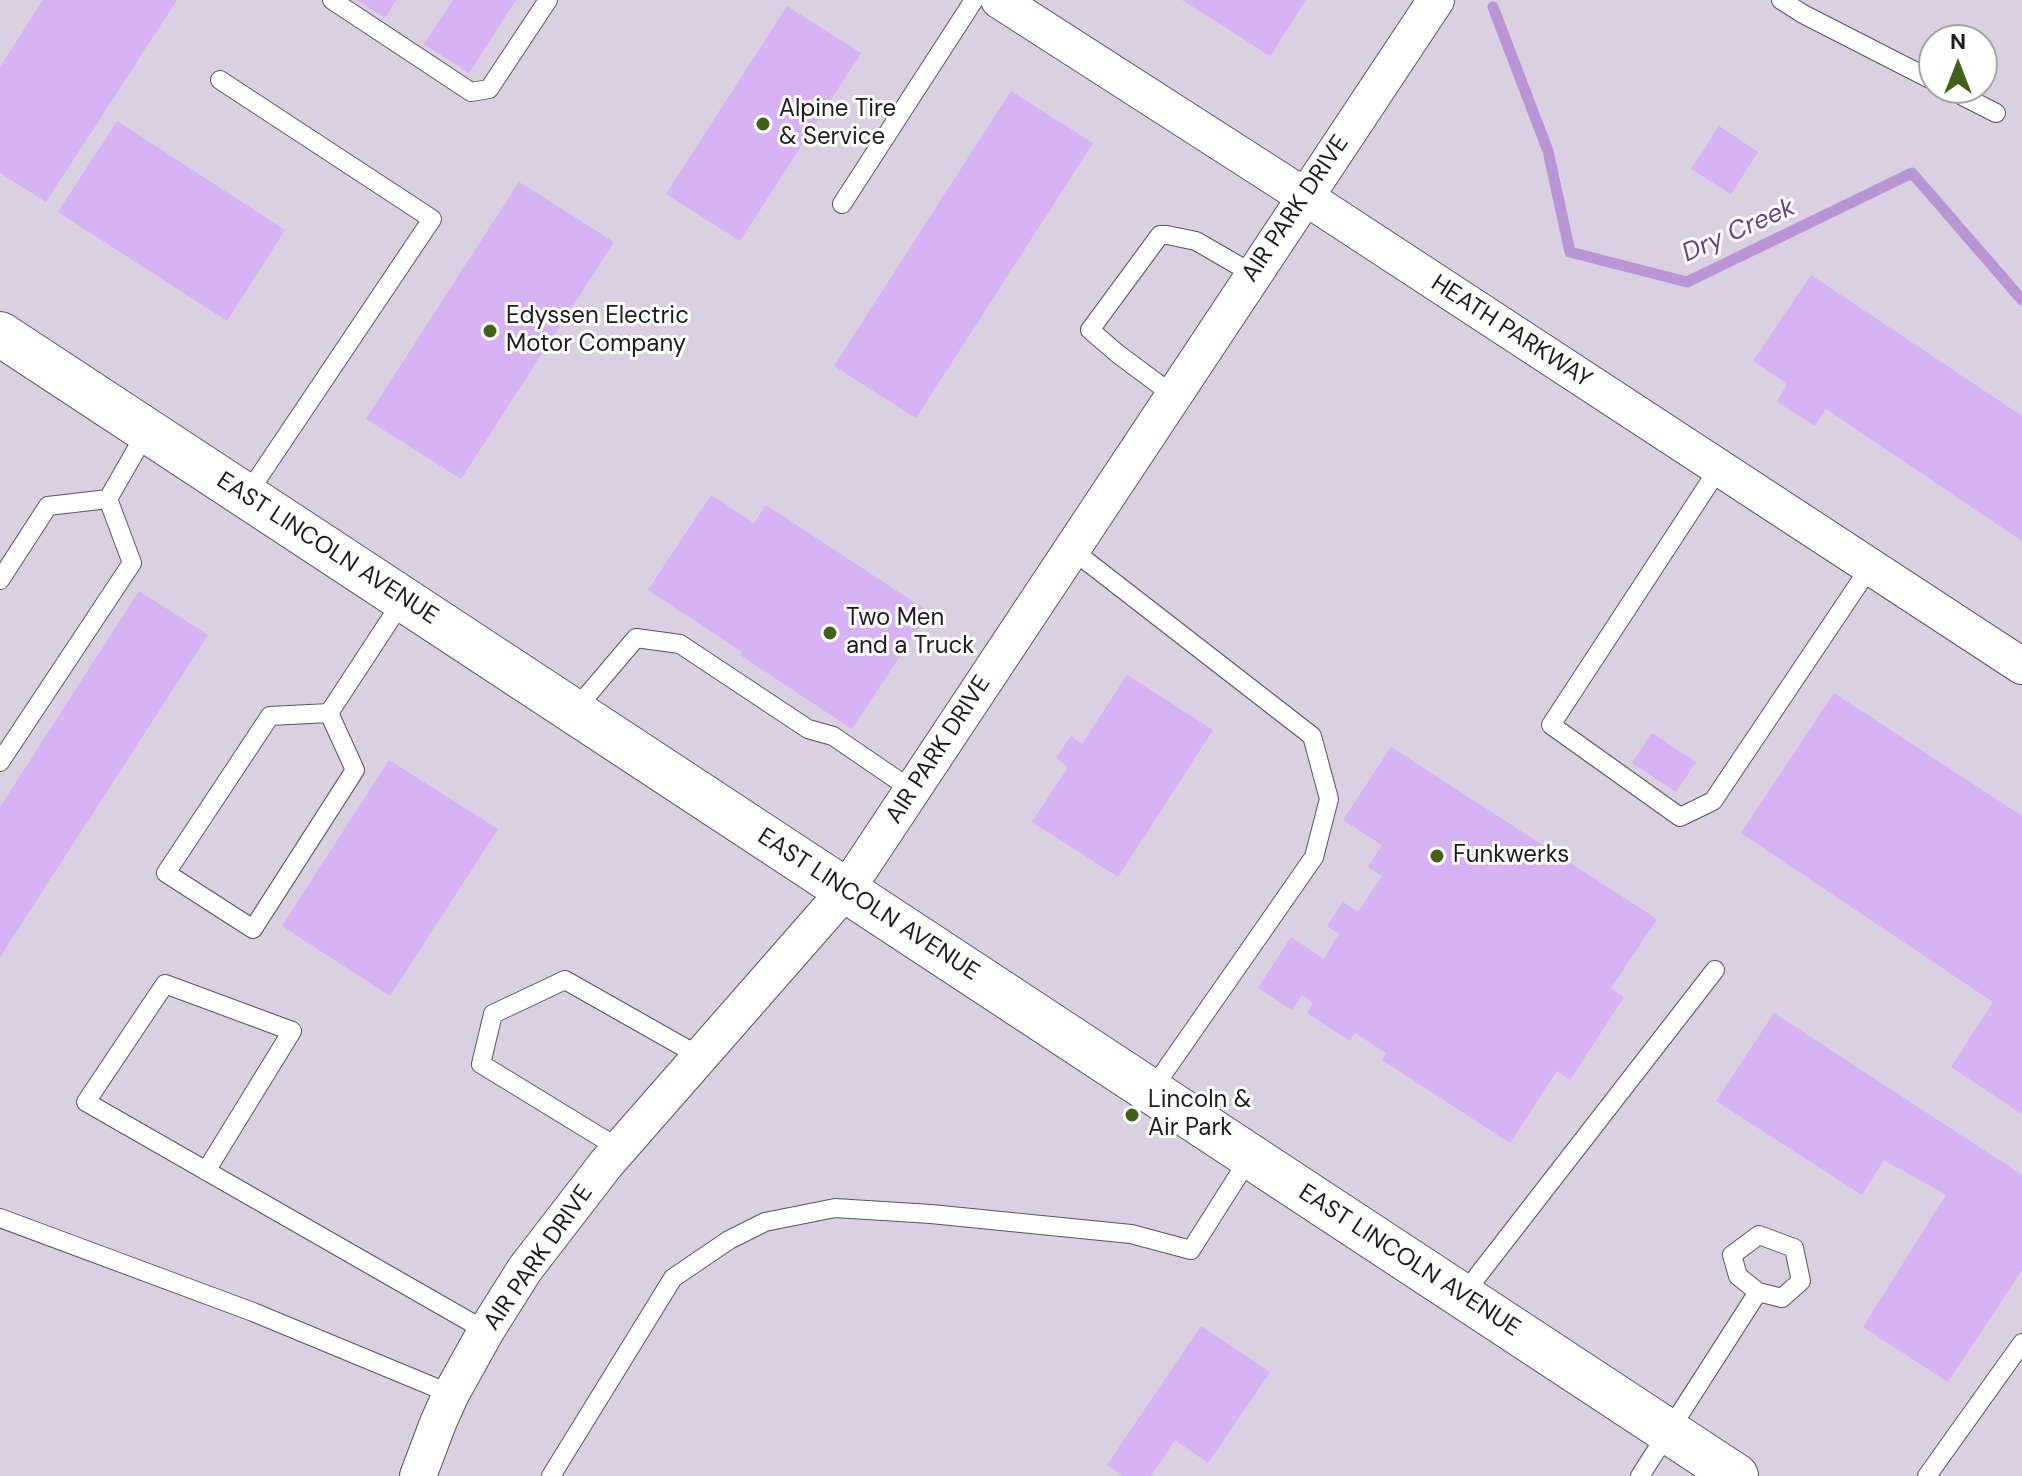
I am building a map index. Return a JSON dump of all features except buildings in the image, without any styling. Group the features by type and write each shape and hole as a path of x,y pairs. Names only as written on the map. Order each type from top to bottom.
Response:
{"street":[{"name":"HEATH PARKWAY","path":"999,0 2022,666"},
{"name":"AIR PARK DRIVE","path":"418,1476 451,1394 525,1269 620,1149 846,890 1429,3"},
{"name":"EAST LINCOLN AVENUE","path":"0,334 1736,1476"}],"lane":[{"path":"332,0 471,92 489,89 548,0"},
{"path":"842,204 974,0"},
{"path":"1781,0 1918,73"},
{"path":"220,80 432,219 246,496"},
{"path":"1978,104 1996,113"},
{"path":"1173,395 1090,330 1160,235 1196,241 1253,274"},
{"path":"108,499 147,431"},
{"path":"1719,468 1551,725 1680,817 1713,801 1870,567"},
{"path":"0,580 48,506 108,499"},
{"path":"0,762 132,563 108,499"},
{"path":"1071,549 1312,736 1329,799 1314,857 1151,1091"},
{"path":"329,713 403,599"},
{"path":"574,711 636,638 680,644 808,729 833,736 912,790"},
{"path":"329,713 355,770 253,929 166,873 270,716 329,713"},
{"path":"1462,1296 1715,970"},
{"path":"620,1149 481,1064 493,1014 565,980 701,1057"},
{"path":"206,1171 292,1031 165,984 86,1102 206,1171 486,1331"},
{"path":"551,1476 673,1278 729,1240 765,1222 835,1208 931,1214 1131,1234 1191,1250 1250,1157"},
{"path":"0,1218 253,1312 451,1394"},
{"path":"1640,1476 1758,1292"},
{"path":"1927,1476 2022,1343"}],"shaded area":[{"path":"0,0 2022,0 2022,1476 0,1476"}],"waterway":[{"name":"Dry Creek","path":"1493,7 1548,151 1570,252 1687,282 1912,173 2022,300"}],"place":[{"name":"Alpine Tire & Service","path":"763,124"},
{"name":"Edyssen Electric Motor Company","path":"490,331"},
{"name":"Two Men and a Truck","path":"830,633"},
{"name":"Funkwerks","path":"1437,856"},
{"name":"Lincoln & Air Park","path":"1132,1115"}]}
